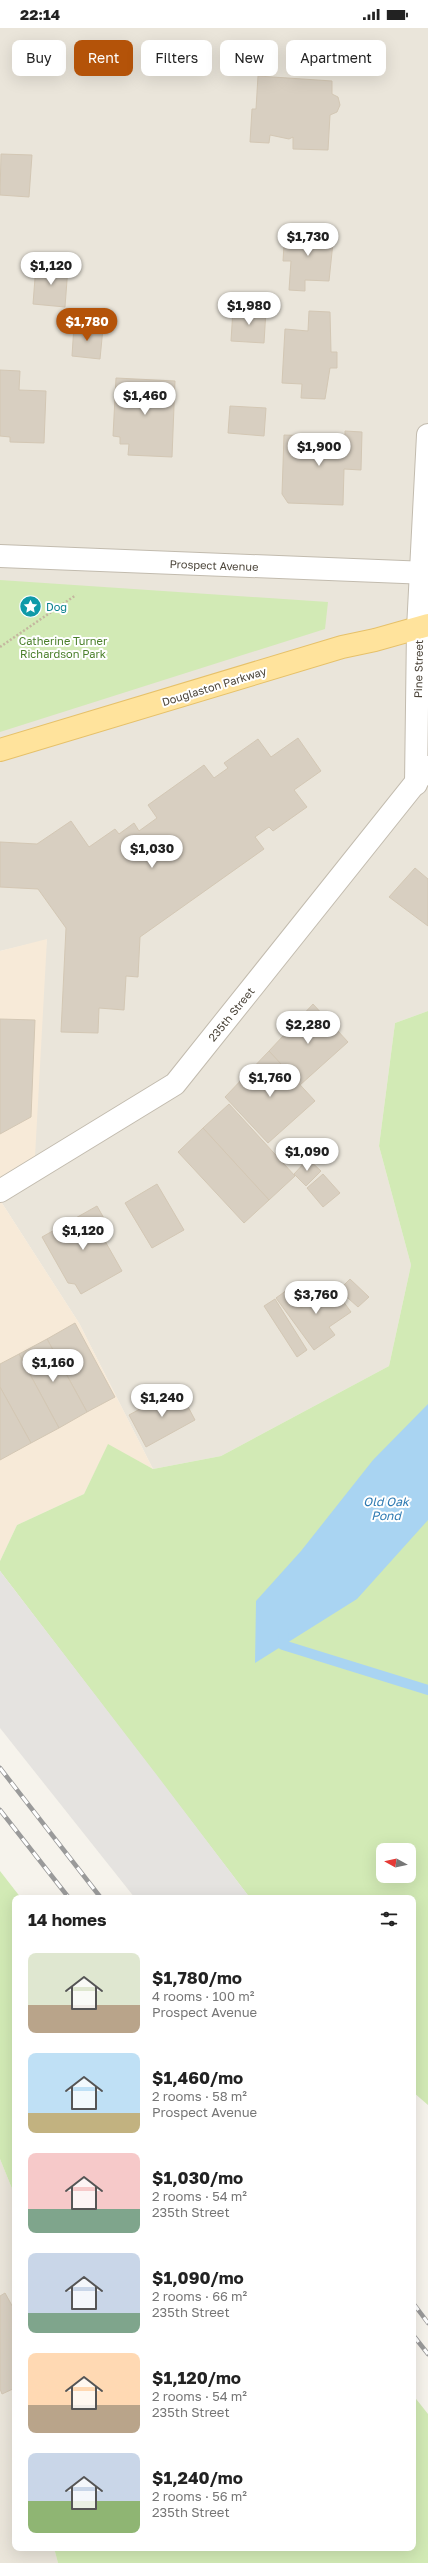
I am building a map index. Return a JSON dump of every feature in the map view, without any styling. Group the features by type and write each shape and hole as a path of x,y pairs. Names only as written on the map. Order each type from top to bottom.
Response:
{"main road":[{"name":"Douglaston Parkway","path":"0,750 342,647 423,627"}],"street":[{"name":"Pine Street","path":"422,775 423,627 428,435"},
{"name":"Prospect Avenue","path":"0,556 424,573"},
{"name":"235th Street","path":"0,1191 175,1084 422,775"}],"path":[{"path":"0,647 76,595"}],"shaded area":[{"path":"0,28 428,28 428,1011 395,1023 379,1146 411,1265 389,1366 221,1456 153,1469 79,1323 0,1200 47,940 0,951"},
{"path":"47,939 34,1175 0,1195 0,951"},
{"path":"0,1200 79,1323 153,1469 108,1445 84,1494 17,1525 0,1561"},
{"path":"0,1571 248,1895 133,1895 0,1728"},
{"path":"0,2159 12,2189 12,2551 55,2551 58,2563 0,2563"}],"green space":[{"name":"Catherine Turner Richardson Park","path":"0,580 328,602 325,629 0,732"},
{"path":"428,1011 428,2105 416,2095 416,1895 248,1895 0,1571 0,1561 17,1525 84,1494 108,1444 153,1469 221,1456 389,1366 411,1265 379,1146 395,1023"},
{"path":"0,1871 19,1895 12,1895 12,2189 0,2159"},
{"path":"416,2399 428,2414 428,2563 58,2563 55,2551 416,2551"}],"water":[{"name":"Old Oak Pond","path":"428,1404 428,1520 357,1599 255,1663 256,1601 301,1551 373,1460"}],"building":[{"path":"258,76 332,81 332,94 338,97 340,105 337,112 330,115 328,150 293,149 293,137 289,139 270,135 269,143 250,142 252,109 256,109"},
{"path":"1,154 32,155 29,197 0,195"},
{"path":"285,230 334,233 329,281 305,280 305,291 289,290 291,261 283,261"},
{"path":"36,265 68,267 65,307 33,304"},
{"path":"233,309 266,310 264,343 231,341"},
{"path":"309,311 330,312 331,352 337,352 337,368 330,368 325,399 301,398 302,384 282,383 285,329 308,331"},
{"path":"74,325 103,328 100,359 72,356"},
{"path":"0,370 20,371 19,390 46,391 44,443 10,442 10,437 0,436"},
{"path":"116,378 175,381 172,457 128,455 129,444 120,444 120,437 113,436"},
{"path":"230,406 266,408 264,436 228,433"},
{"path":"345,431 362,432 361,470 344,469 343,505 288,503 282,494 284,435 345,437"},
{"path":"298,738 321,771 294,790 307,807 273,831 269,827 255,837 264,849 140,937 138,977 126,976 124,1010 99,1008 98,1033 61,1032 66,928 38,889 0,887 0,842 37,844 71,821 89,847 115,829 119,834 134,823 139,831 157,818 148,805 204,765 214,778 228,768 224,763 258,739 271,757"},
{"path":"415,868 428,879 428,926 389,897"},
{"path":"313,1004 348,1042 300,1085 269,1051"},
{"path":"0,1019 35,1020 31,1117 0,1134"},
{"path":"269,1051 315,1101 268,1143 225,1097"},
{"path":"229,1104 295,1176 269,1200 203,1128"},
{"path":"203,1128 269,1200 244,1223 178,1152"},
{"path":"308,1159 321,1171 306,1186 294,1174"},
{"path":"323,1174 340,1193 323,1207 307,1188"},
{"path":"157,1184 184,1230 152,1248 125,1203"},
{"path":"97,1206 110,1229 101,1234 122,1271 81,1294 75,1284 68,1283 42,1237"},
{"path":"350,1279 369,1297 358,1307 339,1290"},
{"path":"332,1286 351,1312 329,1327 335,1335 314,1350 276,1298 287,1290 301,1308"},
{"path":"275,1299 307,1350 297,1357 264,1306"},
{"path":"75,1323 115,1397 87,1412 47,1339"},
{"path":"47,1339 87,1412 59,1428 19,1354"},
{"path":"19,1354 59,1428 31,1443 0,1387 0,1364"},
{"path":"0,1387 31,1443 0,1460"},
{"path":"178,1388 195,1420 146,1447 129,1415"},
{"path":"5,2293 12,2306 12,2389 2,2394 0,2389 0,2296"}],"waterway":[{"path":"284,1633 283,1645 428,1690"}],"railway":[{"path":"0,1768 99,1895"},
{"path":"0,1810 67,1895"},
{"path":"416,2307 428,2323"},
{"path":"416,2339 428,2354"}],"place":[{"name":"Dog","path":"31,606"}]}
